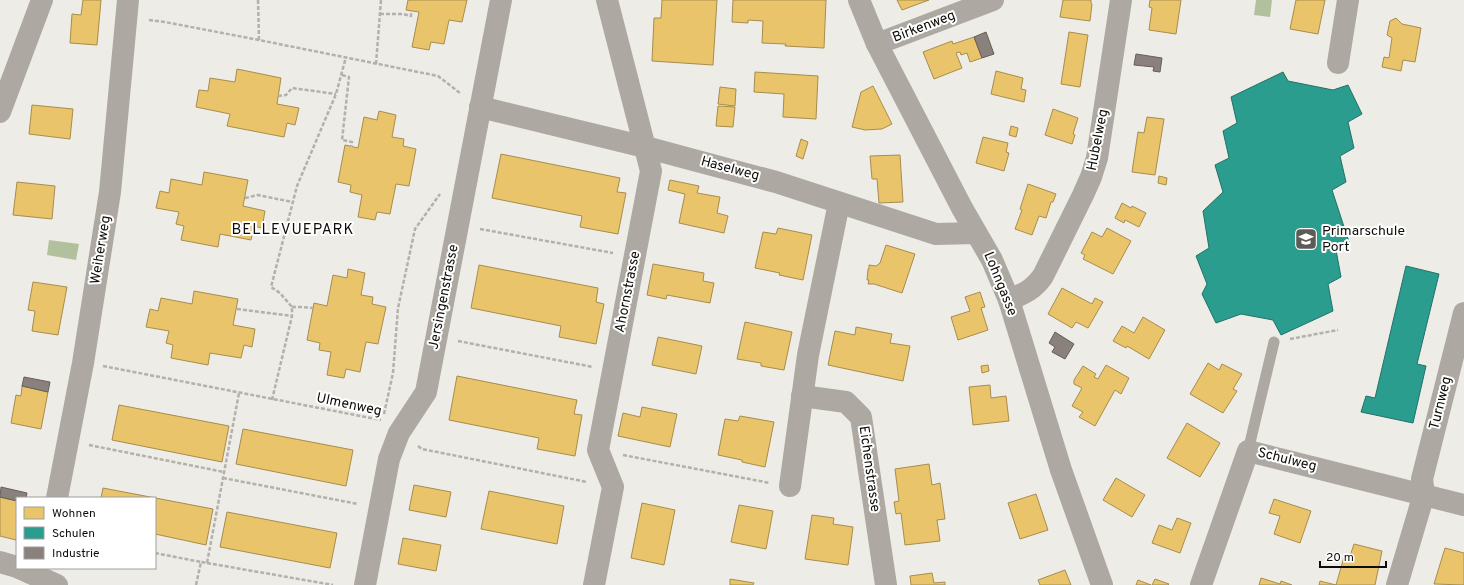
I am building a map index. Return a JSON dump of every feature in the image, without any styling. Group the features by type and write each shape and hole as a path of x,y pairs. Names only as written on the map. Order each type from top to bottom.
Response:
{"street":[{"path":"0,112 42,0"},
{"name":"Weiherweg","path":"57,497 83,362 110,192 128,0"},
{"name":"Jersingenstrasse","path":"365,585 389,459 391,427 426,392 501,0"},
{"name":"Ahornstrasse","path":"598,450 651,171 607,0"},
{"name":"Lohngasse","path":"859,0 878,44 976,233 992,260 1009,300 1061,470 1102,585"},
{"name":"Birkenweg","path":"878,44 993,0"},
{"name":"Hubelweg","path":"1009,300 1028,292 1036,286 1043,276 1091,177 1097,158 1121,0"},
{"path":"1338,63 1348,0"},
{"name":"Haselweg","path":"480,107 645,147 776,182 936,234 976,233"},
{"path":"790,486 808,355 839,203"},
{"name":"Turnweg","path":"1397,585 1424,494 1422,479 1458,362 1464,313"},
{"name":"Eichenstrasse","path":"802,396 846,402 861,417 886,585"},
{"path":"594,585 613,487 598,450"},
{"name":"Schulweg","path":"1201,585 1248,451 1464,505"},
{"path":"0,562 16,567"},
{"path":"20,569 44,579"}],"lane":[{"path":"1248,451 1274,342"}],"path":[{"path":"258,0 259,40"},
{"path":"376,64 381,0"},
{"path":"380,14 403,14 411,16 411,11"},
{"path":"146,20 166,22 438,76"},
{"path":"272,400 292,316 292,308 280,293 271,287 292,202 300,179 336,94 346,57"},
{"path":"342,75 349,77 342,140 352,142 351,147"},
{"path":"278,96 286,95 292,88 336,94"},
{"path":"391,427 398,308 416,229 441,192"},
{"path":"245,198 258,195 292,202"},
{"path":"458,225 635,257"},
{"path":"237,308 292,316"},
{"path":"292,308 313,308"},
{"path":"1274,342 1338,330"},
{"path":"437,337 613,371"},
{"name":"Ulmenweg","path":"97,365 239,393 391,427 422,449 613,487"},
{"path":"207,563 239,393"},
{"path":"82,444 224,472"},
{"path":"598,450 790,486"},
{"path":"223,478 360,504"},
{"path":"156,553 333,585"},
{"path":"196,585 201,562"}],"shaded area":[{"path":"1256,0 1272,0 1270,17 1254,15"},
{"path":"49,240 79,244 76,260 47,255"}],"building: Wohnen":[{"path":"83,0 101,0 97,45 70,43 72,14 81,15"},
{"path":"408,0 467,0 462,22 449,20 444,44 431,42 429,50 412,47 419,12 406,10"},
{"path":"662,0 717,0 713,65 652,61 654,18 661,18"},
{"path":"733,0 826,0 824,48 762,43 763,21 748,20 748,23 732,22"},
{"path":"897,0 929,0 902,10"},
{"path":"1063,0 1091,0 1090,21 1060,17"},
{"path":"1150,0 1181,0 1176,34 1149,30 1152,8 1149,7"},
{"path":"1296,0 1325,0 1318,34 1290,29"},
{"path":"1396,18 1402,24 1421,28 1415,62 1403,60 1401,71 1382,67 1384,57 1389,58 1392,38 1387,35 1390,21"},
{"path":"1069,32 1088,35 1080,87 1061,84"},
{"path":"974,37 982,58 970,62 967,53 961,55 960,52 956,53 962,68 934,79 923,52 952,41 953,44"},
{"path":"237,69 281,78 277,104 299,108 295,125 287,123 284,137 227,126 230,114 196,107 199,90 208,91 210,78 235,82"},
{"path":"996,71 1023,78 1021,89 1026,90 1024,102 991,94"},
{"path":"755,72 818,76 816,119 783,117 784,94 754,92"},
{"path":"873,86 892,124 882,129 865,130 852,127 861,92"},
{"path":"720,87 736,89 735,106 718,104"},
{"path":"32,105 73,109 70,139 29,134"},
{"path":"718,106 735,107 733,127 716,126"},
{"path":"1053,109 1078,118 1073,134 1075,135 1072,144 1045,135"},
{"path":"379,111 396,115 392,137 404,139 403,146 416,149 409,186 396,184 390,214 377,212 375,220 358,217 362,195 350,192 351,185 338,182 345,145 358,148 364,117 377,120"},
{"path":"1147,117 1164,119 1155,175 1132,172 1138,132 1144,133"},
{"path":"1011,126 1018,128 1016,137 1009,135"},
{"path":"983,137 1008,143 1006,152 1009,153 1004,171 976,163"},
{"path":"801,139 808,142 803,159 796,156"},
{"path":"501,154 620,178 617,192 626,193 618,234 580,227 582,216 492,198"},
{"path":"900,155 903,202 879,203 877,179 872,179 870,156"},
{"path":"204,172 248,180 243,206 265,211 262,228 254,226 251,240 220,234 218,247 181,240 184,226 176,224 179,212 156,208 160,191 169,193 171,179 202,185"},
{"path":"1159,176 1167,178 1166,185 1158,183"},
{"path":"670,180 699,186 697,193 720,197 717,213 728,216 724,233 679,223 685,194 668,190"},
{"path":"17,182 55,186 52,219 13,215"},
{"path":"1028,184 1056,194 1053,202 1051,202 1046,218 1039,216 1032,235 1015,229 1022,210 1020,209"},
{"path":"1122,203 1146,213 1139,227 1125,220 1124,223 1115,218"},
{"path":"778,228 812,235 803,280 779,275 780,273 755,268 763,232 776,234"},
{"path":"1107,228 1131,241 1113,274 1083,259 1085,255 1081,253 1092,232 1102,237"},
{"path":"886,245 915,254 902,293 874,284 868,284 869,280 867,280 869,265 876,266 880,263"},
{"path":"653,264 704,273 703,281 714,283 710,303 667,295 666,299 647,295"},
{"path":"479,265 598,288 596,302 604,304 596,344 559,337 561,326 471,308"},
{"path":"348,269 365,273 361,295 373,297 372,304 386,307 378,344 366,342 360,372 346,369 344,378 327,375 331,352 319,350 320,343 307,340 314,303 327,306 333,275 347,278"},
{"path":"33,282 67,287 58,335 32,331 35,311 28,310"},
{"path":"1062,288 1092,304 1095,298 1103,302 1088,328 1076,322 1072,328 1048,314"},
{"path":"194,291 238,299 233,325 255,329 252,347 244,345 241,358 210,353 208,365 171,358 173,345 166,343 169,331 146,327 150,309 158,311 161,298 192,304"},
{"path":"980,292 985,307 981,308 988,330 958,340 951,317 970,311 965,297"},
{"path":"1143,317 1165,330 1149,359 1127,346 1126,348 1113,341 1122,326 1134,333"},
{"path":"745,322 792,332 784,370 761,366 761,363 737,359"},
{"path":"856,327 892,334 890,343 910,346 903,381 828,365 835,331 855,335"},
{"path":"658,337 702,346 696,374 652,365"},
{"path":"1208,363 1219,370 1222,364 1242,374 1233,389 1237,391 1223,413 1190,394"},
{"path":"988,365 989,371 982,373 981,366"},
{"path":"1106,365 1129,378 1121,394 1115,390 1095,426 1079,417 1083,412 1072,406 1082,388 1074,384 1074,380 1083,366 1096,374 1094,377 1098,379"},
{"path":"457,376 577,400 574,414 582,415 575,456 537,449 539,438 449,420"},
{"path":"990,385 991,398 1006,396 1009,421 973,425 969,387"},
{"path":"22,386 48,392 41,429 11,423 16,395 21,396"},
{"path":"119,405 229,426 222,462 112,440"},
{"path":"642,407 677,414 670,447 618,436 623,413 640,417"},
{"path":"740,416 774,422 765,467 718,455 725,419 738,421"},
{"path":"1187,423 1220,443 1200,477 1167,458"},
{"path":"243,429 353,450 346,486 236,464"},
{"path":"929,464 932,485 940,483 945,519 937,520 940,541 905,545 901,513 896,514 894,502 899,501 895,469"},
{"path":"1116,478 1145,495 1132,517 1103,500"},
{"path":"414,485 451,492 446,517 409,510"},
{"path":"103,488 150,497 101,497"},
{"path":"489,491 564,506 557,544 481,529"},
{"path":"1036,494 1048,530 1020,539 1008,503"},
{"path":"0,497 16,501 16,540 0,536"},
{"path":"156,498 213,509 206,545 156,534"},
{"path":"1274,499 1311,511 1300,543 1274,534 1280,516 1269,513"},
{"path":"642,503 675,510 664,565 631,558"},
{"path":"739,505 773,511 766,549 731,542"},
{"path":"227,512 337,533 330,568 220,547"},
{"path":"812,515 834,518 833,524 853,527 848,565 805,559"},
{"path":"1177,518 1191,523 1180,553 1152,543 1159,525 1172,530"},
{"path":"403,538 441,545 436,571 398,564"},
{"path":"1354,544 1382,551 1375,585 1336,585 1344,557 1349,559"},
{"path":"1445,548 1464,553 1464,585 1434,584"},
{"path":"1065,570 1071,585 1040,585 1038,580"},
{"path":"932,573 934,583 945,582 945,585 911,585 910,576"},
{"path":"1261,578 1280,584 1281,581 1292,585 1259,585"},
{"path":"730,579 754,583 753,585 730,585"},
{"path":"1155,579 1169,584 1152,585"},
{"path":"1138,580 1151,585 1136,585"},
{"path":"1320,581 1336,585 1319,585"}],"building: Schulen":[{"path":"1283,72 1288,81 1333,90 1348,85 1362,114 1348,122 1354,148 1340,156 1346,182 1332,190 1349,242 1336,250 1341,277 1328,284 1333,311 1281,335 1273,320 1241,314 1216,323 1202,294 1207,284 1196,256 1209,248 1203,211 1223,192 1215,165 1229,158 1223,131 1237,123 1231,97"},
{"path":"1406,266 1439,274 1417,364 1426,366 1413,423 1361,412 1366,396 1375,398"}],"building: Industrie":[{"path":"986,32 994,54 982,58 974,37"},
{"path":"1136,54 1162,58 1160,72 1153,71 1154,67 1134,65"},
{"path":"1055,332 1074,344 1065,359 1052,352 1055,347 1049,343"},
{"path":"24,377 50,382 48,392 22,386"},
{"path":"1,487 27,493 26,497 16,497 16,501 0,497"}],"place":[{"name":"Primarschule Port","path":"1306,239"}],"district":[{"name":"BELLEVUEPARK","path":"293,230"}]}
